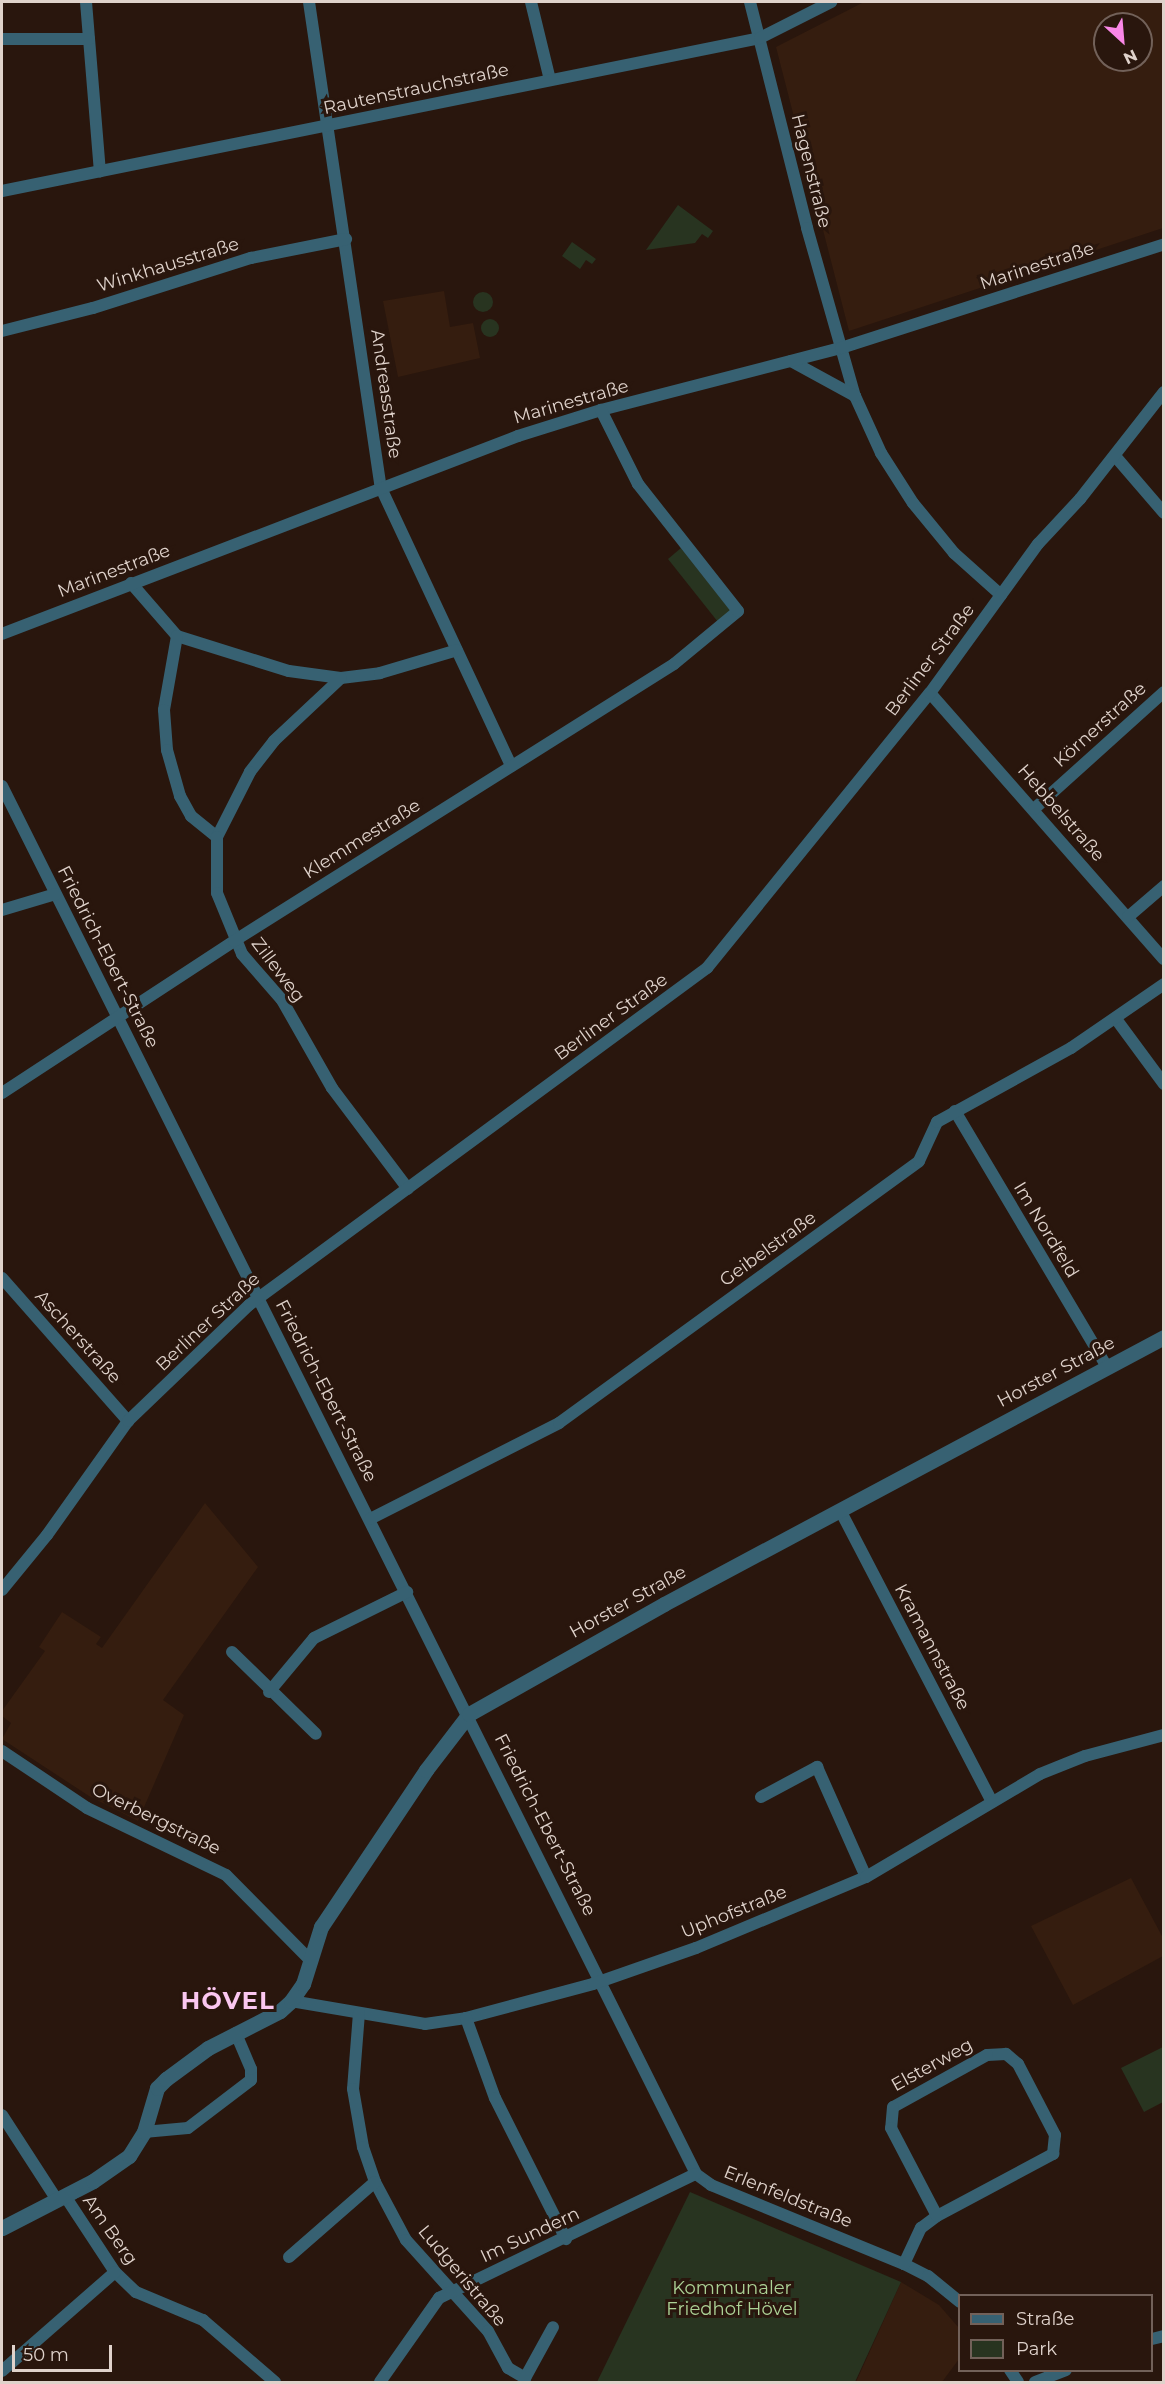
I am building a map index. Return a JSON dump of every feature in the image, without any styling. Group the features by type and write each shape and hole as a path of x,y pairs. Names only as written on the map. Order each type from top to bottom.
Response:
{"street":[{"path":"86,2 100,171"},
{"name":"Andreasstraße","path":"309,2 326,126 346,239 381,488 511,766"},
{"path":"531,2 550,80"},
{"name":"Hagenstraße","path":"750,2 841,348"},
{"name":"Rautenstrauchstraße","path":"2,191 760,38 831,2"},
{"path":"2,39 89,39"},
{"name":"Winkhausstraße","path":"2,330 93,308 251,258 346,239"},
{"name":"Marinestraße","path":"2,634 488,446 601,410 841,348 1164,244"},
{"path":"841,348 855,396 881,453 913,503 954,553 1000,595"},
{"path":"791,361 855,396"},
{"name":"Berliner Straße","path":"4,1582 128,1421 258,1297 707,968 930,693 1038,544 1115,456 1164,392"},
{"name":"Klemmestraße","path":"2,1093 234,941 674,664 738,611 638,484 601,410"},
{"path":"1115,456 1164,513"},
{"path":"131,584 177,636 290,671 341,678 380,673 457,650"},
{"path":"177,636 164,710 167,750 180,796 191,816 217,837"},
{"name":"Zilleweg","path":"341,678 274,741 250,772 217,837 217,892 234,941 282,1000 332,1088 408,1189"},
{"name":"Körnerstraße","path":"1034,809 1164,692"},
{"name":"Hebbelstraße","path":"930,693 1164,959"},
{"name":"Friedrich-Ebert-Straße","path":"2,786 603,1981"},
{"path":"1128,917 1164,886"},
{"path":"2,910 56,894"},
{"name":"Geibelstraße","path":"370,1519 559,1423 920,1161 931,1130 955,1111 1071,1048 1164,984"},
{"path":"1116,1018 1164,1083"},
{"name":"Im Nordfeld","path":"955,1111 1107,1367"},
{"name":"Ascherstraße","path":"2,1278 128,1421"},
{"name":"Horster Straße","path":"2,2228 61,2198 129,2157 144,2132 153,2098 166,2079 208,2048 280,2011 291,2001 303,1984 314,1939 334,1906 426,1770 469,1714 840,1510 1164,1337"},
{"name":"Kramannstraße","path":"840,1510 992,1802"},
{"path":"269,1692 314,1638 407,1592"},
{"path":"232,1652 269,1692 316,1734"},
{"name":"Uphofstraße","path":"291,2001 425,2024 466,2018 603,1981 726,1936 866,1877 1040,1774 1085,1756 1164,1735"},
{"name":"Overbergstraße","path":"2,1751 87,1808 205,1861 226,1875 309,1958"},
{"path":"761,1797 817,1767 866,1877"},
{"name":"Erlenfeldstraße","path":"603,1981 696,2174 711,2185 904,2264 928,2276 958,2300"},
{"name":"Ludgeristraße","path":"359,2013 353,2089 363,2147 375,2182 406,2240 488,2331 508,2368 524,2380 553,2327"},
{"path":"466,2018 495,2098 566,2239"},
{"path":"144,2132 188,2128 251,2080 251,2069 236,2033"},
{"name":"Elsterweg","path":"904,2264 921,2228 937,2216 1053,2154 1055,2135 1018,2064 1006,2054 987,2055 893,2107 891,2128 937,2216"},
{"name":"Am Berg","path":"2,2115 116,2272 136,2292 203,2320 275,2382"},
{"name":"Im Sundern","path":"380,2382 439,2298 566,2239 696,2174"},
{"path":"289,2257 375,2182"},
{"path":"2,2371 116,2272"},
{"path":"1035,2382 1061,2372"}],"shaded area":[{"path":"864,2 1163,2 1163,228 849,331 776,47"},
{"path":"444,291 450,327 473,323 480,358 398,377 383,301"},
{"path":"205,1503 258,1567 163,1700 184,1715 138,1821 89,1796 2,1739 11,1723 2,1716 2,1711 45,1651 39,1647 62,1612 101,1637 96,1644 102,1648"},
{"path":"1131,1878 1163,1938 1163,1956 1073,2005 1031,1926"},
{"path":"901,2282 939,2305 958,2327 958,2360 942,2382 856,2382"}],"green space":[{"path":"678,205 713,231 708,238 702,234 695,243 646,250"},
{"path":"572,242 596,259 592,264 586,260 580,269 562,256"},
{"path":"479,292 487,292 493,298 493,306 487,312 479,312 473,306 473,298"},
{"path":"490,319 496,322 499,328 496,334 490,337 484,334 481,328 484,322"},
{"path":"681,548 731,611 718,622 668,559"},
{"path":"1163,2047 1163,2102 1144,2112 1121,2068"},
{"name":"Kommunaler Friedhof Hövel","path":"690,2192 901,2282 855,2382 597,2382"}],"district":[{"name":"HÖVEL","path":"228,2001"}]}
